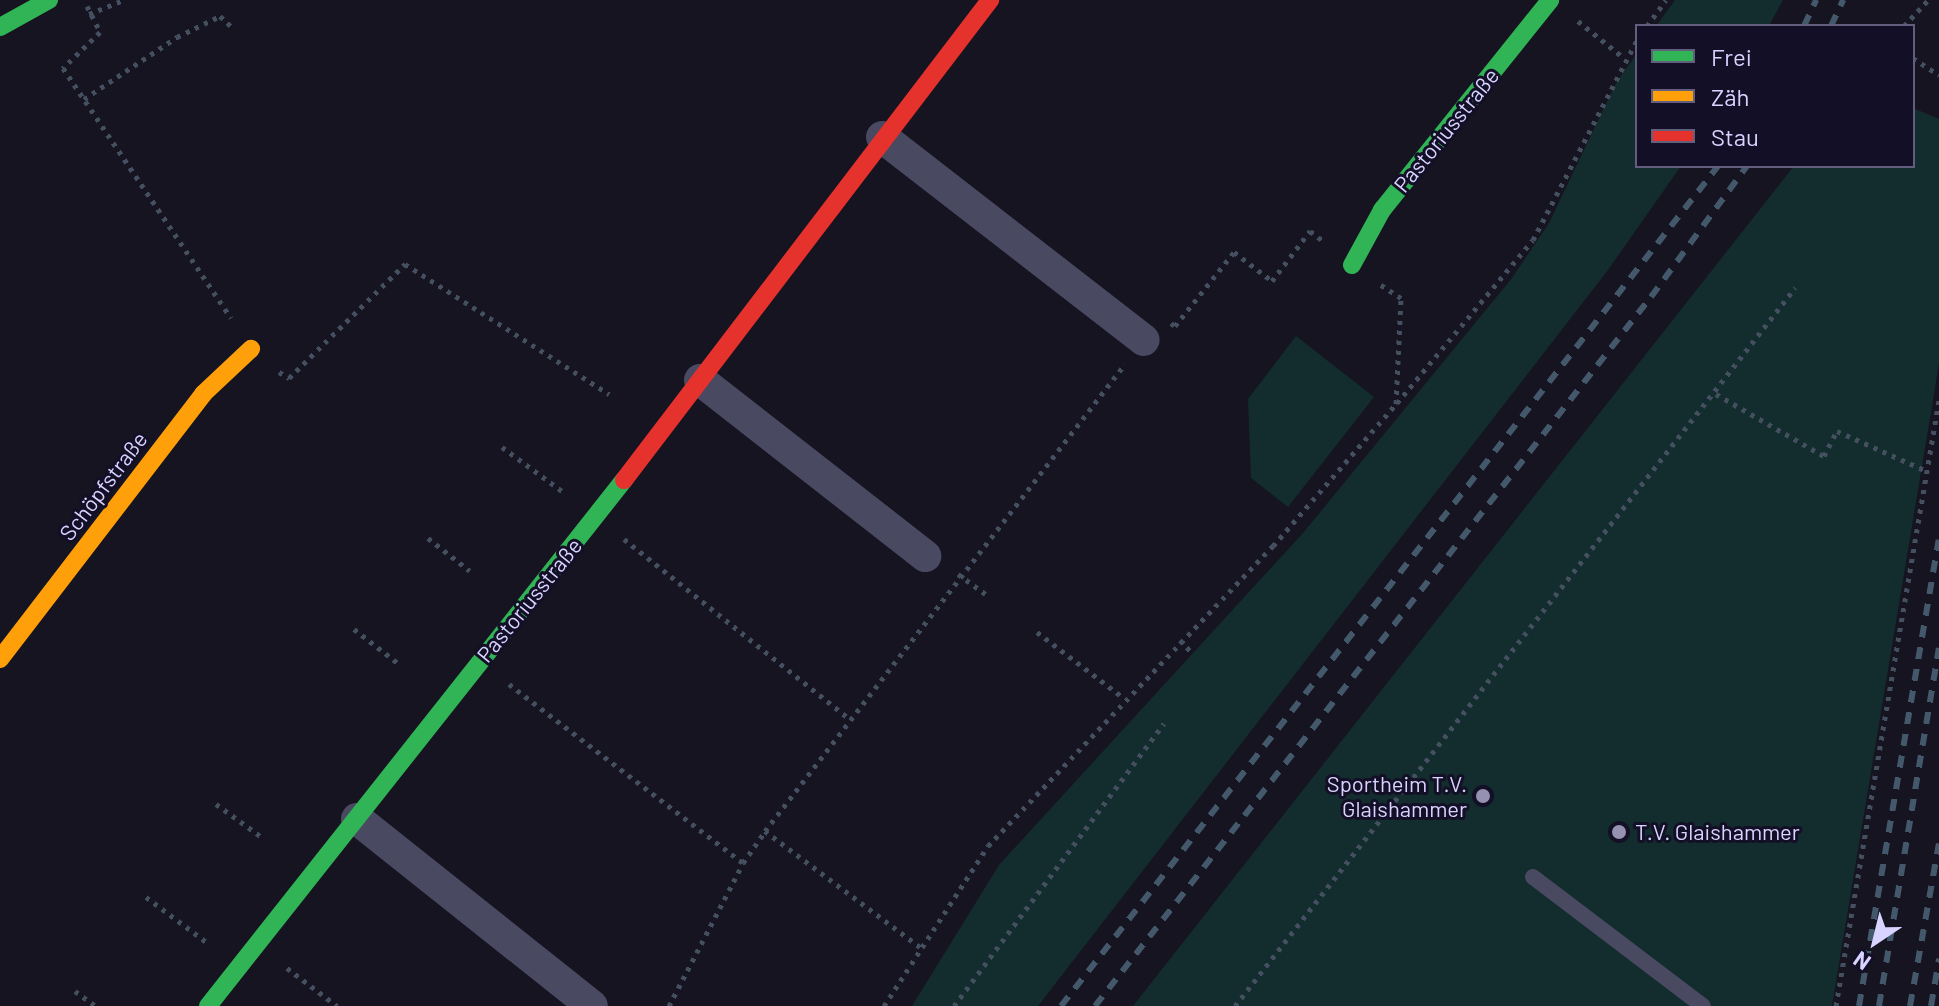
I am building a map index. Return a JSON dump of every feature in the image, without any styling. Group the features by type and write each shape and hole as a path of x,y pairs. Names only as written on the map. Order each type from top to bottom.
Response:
{"street":[{"path":"0,27 49,0"},
{"name":"Pastoriusstraße","path":"208,1006 597,515 882,137 990,0"},
{"name":"Pastoriusstraße","path":"1352,265 1382,210 1550,0"},
{"path":"882,137 1144,340"},
{"name":"Schöpfstraße","path":"0,659 203,394 251,349"},
{"path":"700,380 925,556"},
{"path":"357,819 592,1006"}],"lane":[{"path":"1533,877 1703,1006"}],"path":[{"path":"1648,24 1666,0"},
{"path":"1906,24 1928,0"},
{"path":"91,13 100,32 63,68 251,349 289,378 405,264 609,394"},
{"path":"84,99 177,37 220,16 233,28"},
{"path":"1572,17 1624,58"},
{"path":"884,1006 988,846 1124,698 1273,546 1533,240 1624,58 1635,43"},
{"path":"1915,59 1939,75"},
{"path":"669,1006 743,863 848,718 1163,317 1175,326 1234,252 1272,281 1310,231 1352,265 1401,298 1396,404"},
{"path":"1235,1006 1716,394 1795,288"},
{"path":"1716,394 1824,456 1837,431 1927,471"},
{"path":"1836,1006 1939,400"},
{"path":"502,447 597,515 848,718"},
{"path":"428,538 470,571"},
{"path":"925,556 986,594"},
{"path":"354,629 399,664"},
{"path":"1037,632 1124,698"},
{"path":"1180,640 1193,654"},
{"path":"481,660 743,863"},
{"path":"954,1006 1164,723"},
{"path":"216,804 263,838"},
{"path":"765,831 920,947"},
{"path":"146,897 239,967"},
{"path":"256,944 337,1006"},
{"path":"75,991 96,1006"}],"green space":[{"path":"1675,0 1783,0 1770,24 1657,24"},
{"path":"1635,56 1635,168 1680,168 1608,270 1038,1006 912,1006 999,865 1303,533 1512,278 1549,223 1616,83"},
{"path":"1915,109 1939,119 1939,364 1832,1006 1133,1006 1792,168 1915,168"},
{"path":"1296,336 1374,397 1288,507 1251,478 1248,399"}],"railway":[{"path":"1805,24 1816,0"},
{"path":"1832,24 1843,0"},
{"path":"1061,1006 1716,168"},
{"path":"1095,1006 1651,297 1746,168"},
{"path":"1859,1006 1939,540"},
{"path":"1879,1006 1939,648"},
{"path":"1910,1006 1939,844"},
{"path":"1931,1006 1939,959"}],"traffic: fast":[{"path":"0,27 49,0"},
{"path":"1352,265 1382,210 1550,0"},
{"path":"208,1006 624,480"}],"traffic: slow":[{"path":"0,659 203,394 251,349"}],"traffic: jam":[{"path":"624,480 990,0"}],"place":[{"name":"Sportheim T.V. Glaishammer","path":"1483,796"},
{"name":"T.V. Glaishammer","path":"1619,832"}]}
